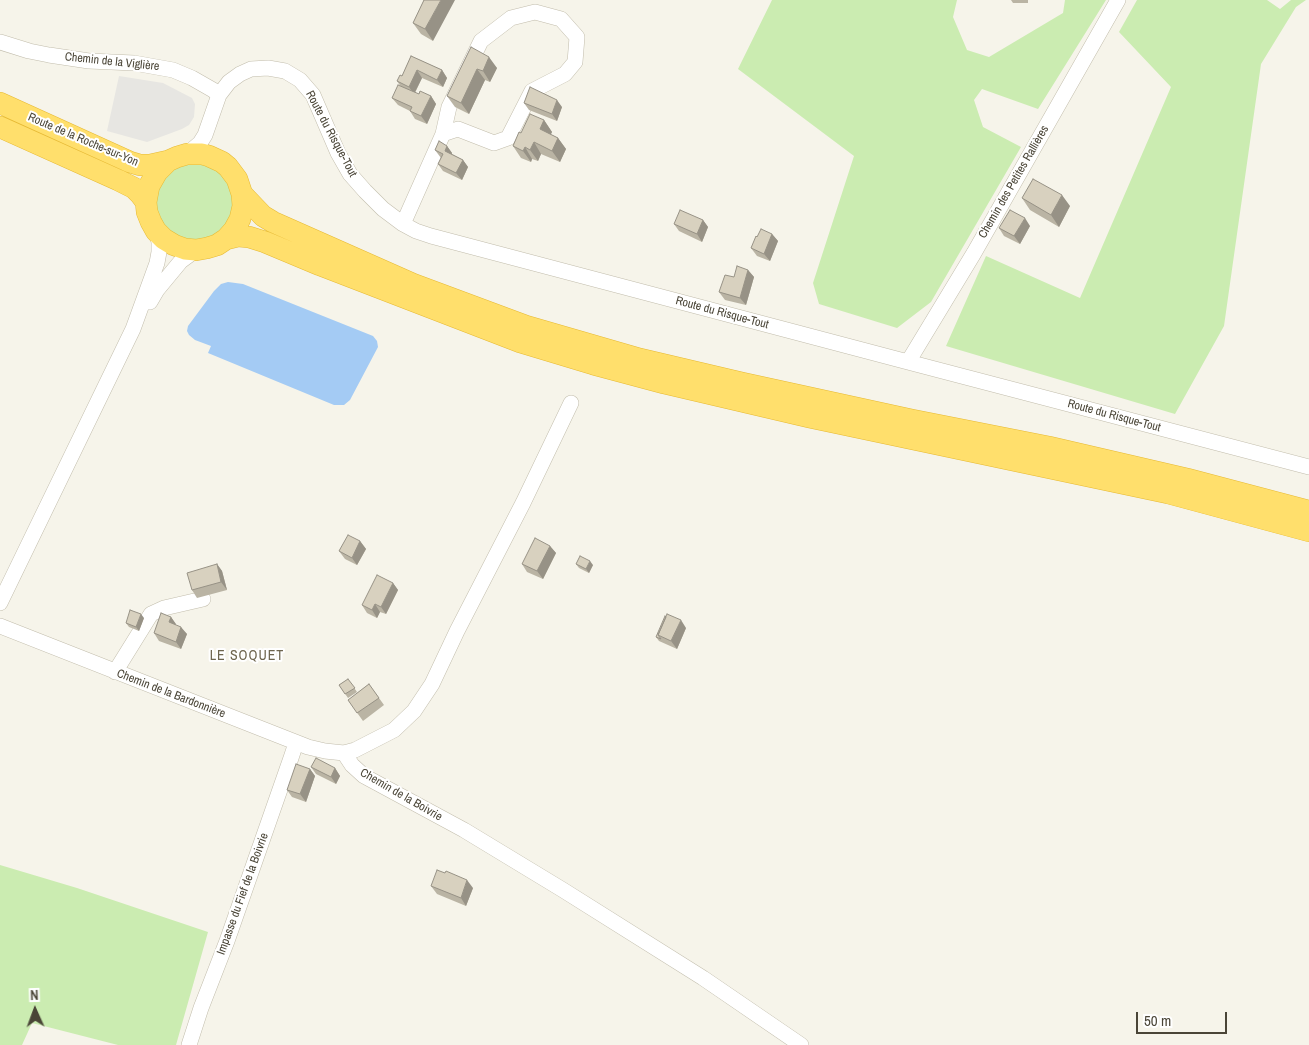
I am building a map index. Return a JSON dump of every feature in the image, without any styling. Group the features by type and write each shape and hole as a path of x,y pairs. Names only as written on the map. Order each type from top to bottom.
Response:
{"highway":[{"name":"Route de la Roche-sur-Yon","path":"0,103 130,162 150,165 178,158"},
{"name":"Route de la Roche-sur-Yon","path":"0,127 134,188 146,202"},
{"path":"202,154 222,162 233,173 241,186 243,206 240,219 234,230 217,245 196,250 185,249 164,239 156,231 147,212 146,202 149,186 156,172 178,158 202,154"},
{"path":"242,194 263,216 273,222 413,284 526,326 640,359 912,420 1049,447 1187,479 1309,511"},
{"path":"226,239 238,236 250,237 265,242 520,342 610,369 809,417 1168,493 1309,531"}],"street":[{"name":"Chemin des Petites Rallières","path":"908,362 974,253 1118,0"},
{"path":"403,224 443,134 450,107 481,41 511,18 535,12 561,19 578,37 575,62 565,74 532,91 508,138 494,143 458,129 443,134"},
{"name":"Chemin de la Viglière","path":"0,42 50,55 89,61 134,63 173,70 192,78 219,95"},
{"name":"Route du Risque-Tout","path":"219,95 229,82 251,69 268,68 285,71 300,80 313,95 338,153 350,174 377,203 403,224 416,231 1309,467"},
{"path":"219,95 212,119 212,140 222,162"},
{"path":"178,158 200,143 212,119"},
{"path":"133,329 157,263 159,242 156,231"},
{"path":"0,603 133,329 157,290 176,266 186,256 196,250"},
{"name":"Chemin de la Boivrie","path":"571,403 523,503 457,630 432,684 414,711 394,730 355,750 344,753 352,765 364,776 464,830 563,890 703,978 801,1045"},
{"path":"115,672 151,614 164,608 204,599"},
{"name":"Chemin de la Bardonnière","path":"0,626 296,743 325,751 344,753"},
{"name":"Impasse du Fief de la Boivrie","path":"189,1045 296,743"}],"green space":[{"path":"772,0 957,0 953,17 967,50 989,57 1063,13 1065,0 1106,0 1038,109 982,89 974,100 983,127 1021,147 931,302 897,328 819,304 813,283 854,156 738,69"},
{"path":"1137,0 1267,0 1280,9 1291,0 1306,0 1296,7 1261,64 1224,326 1175,414 946,346 986,256 1080,298 1171,87 1119,32"},
{"path":"194,162 218,169 235,195 231,219 220,234 196,242 176,237 161,223 155,202 160,183 174,168"},
{"path":"0,865 77,888 208,932 176,1045 118,1045 32,1023 22,1045 0,1045"}],"shaded area":[{"path":"119,76 163,83 192,98 195,104 194,117 189,125 182,129 147,142 107,131"}],"water":[{"path":"228,282 243,284 373,336 377,341 378,347 350,400 344,405 334,405 208,353 211,346 195,340 189,335 187,331 188,326 214,291 221,284"}],"building":[{"path":"424,0 441,0 425,29 413,23"},
{"path":"471,47 489,57 483,71 477,69 461,103 447,96"},
{"path":"411,56 442,70 437,80 417,70 409,87 397,81 400,75 402,76"},
{"path":"398,85 419,94 420,91 431,96 421,116 410,111 412,107 392,98"},
{"path":"530,87 557,100 552,114 524,103"},
{"path":"530,114 544,120 540,129 558,138 552,151 534,142 530,150 525,147 523,151 513,146"},
{"path":"439,141 447,146 445,151 463,160 456,173 438,164 443,154 435,150"},
{"path":"1033,179 1062,195 1051,215 1022,198"},
{"path":"680,210 703,220 697,234 674,224"},
{"path":"1010,210 1025,218 1014,236 999,228"},
{"path":"761,229 772,234 764,254 751,248"},
{"path":"737,266 748,270 740,298 719,292 725,275 734,277"},
{"path":"348,535 360,541 352,558 339,551"},
{"path":"535,538 550,546 537,571 522,564"},
{"path":"580,556 590,561 586,569 576,564"},
{"path":"217,564 221,582 192,590 187,573"},
{"path":"377,575 393,583 381,607 375,604 372,610 362,605"},
{"path":"130,610 141,614 136,627 126,623"},
{"path":"161,613 171,617 169,622 181,627 176,642 154,633"},
{"path":"667,614 681,620 671,641 658,635"},
{"path":"665,616 658,635 661,639 656,637"},
{"path":"348,679 355,688 345,694 339,685"},
{"path":"369,684 379,698 357,713 348,700"},
{"path":"316,758 335,768 331,777 311,767"},
{"path":"296,764 310,769 300,794 287,790"},
{"path":"437,870 445,873 446,871 467,880 461,898 431,886"}],"district":[{"name":"LE SOQUET","path":"247,656"}]}
